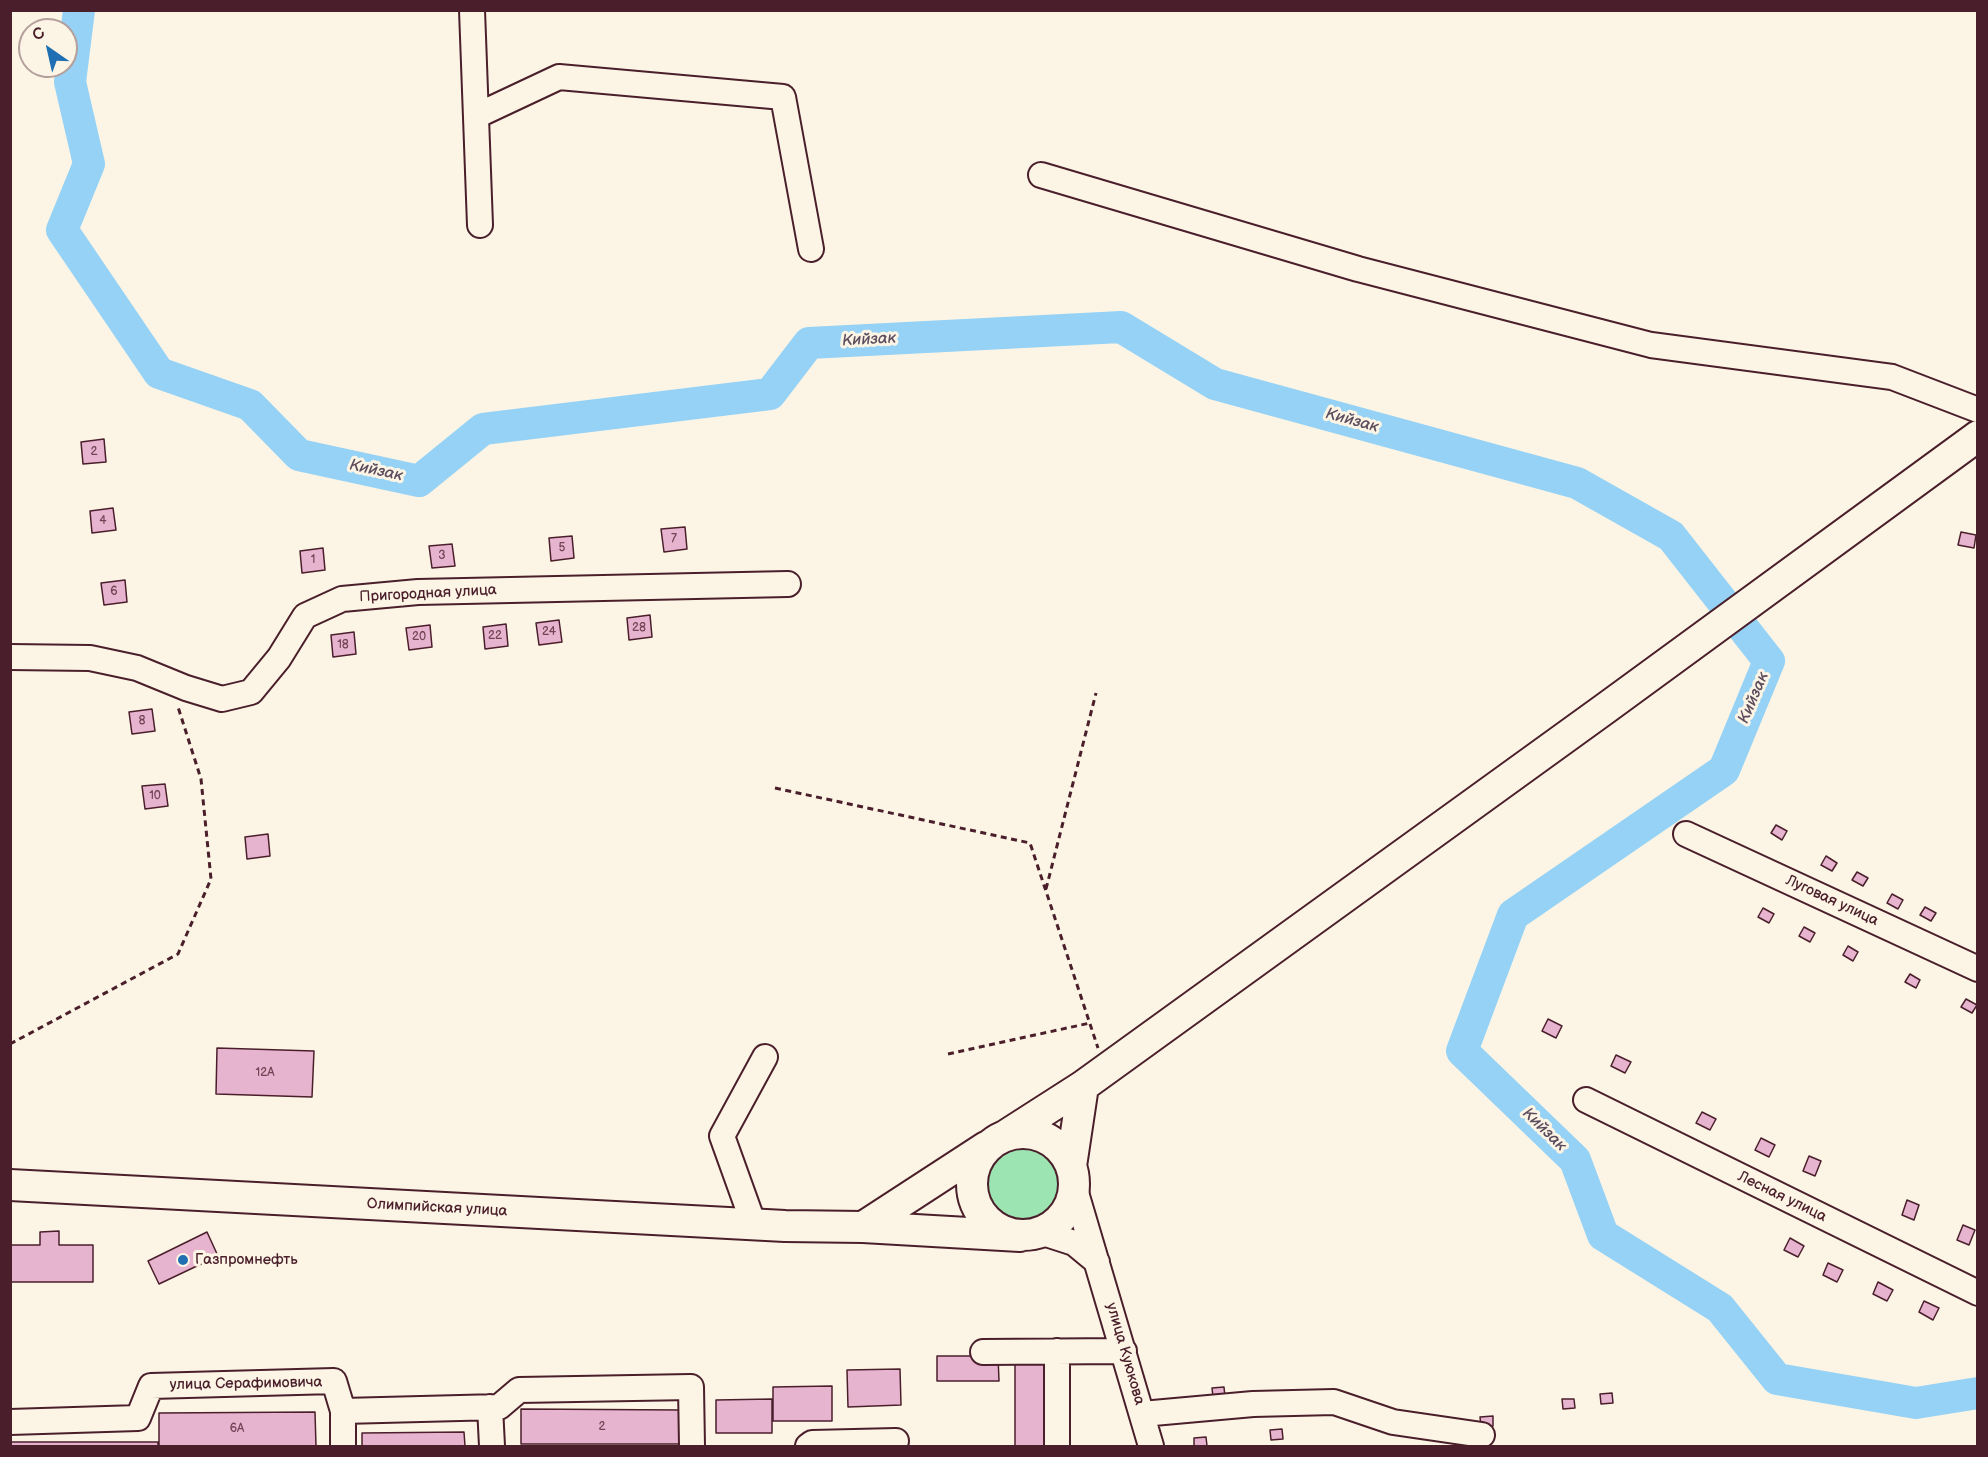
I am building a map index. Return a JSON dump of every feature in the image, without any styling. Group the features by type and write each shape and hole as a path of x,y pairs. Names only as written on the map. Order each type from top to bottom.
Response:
{"main road":[{"path":"863,1227 1094,1078 1606,708 1977,436"},
{"path":"1072,1176 1060,1149 1044,1137 1025,1133 996,1141 976,1162 971,1182 974,1202 985,1219 1001,1231 1030,1234 1057,1222 1069,1206 1072,1176 1094,1078"},
{"name":"Олимпийская улица","path":"10,1185 754,1225 1030,1234"}],"street":[{"path":"472,10 480,225"},
{"path":"476,116 559,77 783,97 811,249"},
{"path":"1041,175 1358,269 1651,345 1892,377 1977,410"},
{"name":"Пригородная улица","path":"10,657 90,658 137,668 222,699 251,692 279,658 306,616 342,599 418,592 788,584"},
{"name":"Луговая улица","path":"1686,834 1977,969"},
{"path":"754,1225 722,1136 765,1057"},
{"name":"Лесная улица","path":"1586,1100 1977,1293"},
{"name":"улица Куюкова","path":"1072,1176 1151,1446"},
{"path":"1030,1234 1074,1243 1097,1262"},
{"path":"1057,1351 1058,1446"},
{"path":"983,1352 1124,1351"},
{"name":"улица Серафимовича","path":"10,1422 138,1418 151,1386 334,1381 343,1411"},
{"path":"343,1446 343,1411 499,1407 519,1390 691,1387 692,1446"},
{"path":"1142,1414 1253,1404 1334,1402 1393,1422 1482,1435"},
{"path":"490,1407 492,1446"},
{"path":"808,1446 812,1443 896,1442"}],"path":[{"path":"10,1044 178,954 211,879 201,779 171,682"},
{"path":"1046,890 1096,693"},
{"path":"775,788 1030,843 1090,1023 1094,1078"},
{"path":"948,1054 1090,1023"}],"green space":[{"path":"1021,1147 1035,1150 1048,1158 1056,1171 1059,1185 1056,1199 1048,1212 1035,1220 1021,1223 1007,1220 994,1212 986,1199 983,1185 986,1171 994,1158 1007,1150"}],"building":[{"path":"104,439 106,462 83,464 81,442"},
{"path":"113,508 116,530 92,533 90,511"},
{"path":"685,527 687,549 664,552 661,529"},
{"path":"1961,532 1976,535 1974,548 1958,545"},
{"path":"572,536 574,558 551,561 549,538"},
{"path":"452,544 455,566 432,568 429,546"},
{"path":"323,548 325,570 302,573 300,551"},
{"path":"125,580 127,602 104,605 101,583"},
{"path":"650,615 652,637 629,640 627,618"},
{"path":"559,620 562,642 539,645 536,623"},
{"path":"506,624 508,646 485,649 483,627"},
{"path":"430,625 432,647 409,650 406,628"},
{"path":"354,632 356,654 333,657 331,635"},
{"path":"152,709 155,731 132,734 129,712"},
{"path":"165,784 168,806 145,809 142,786"},
{"path":"1776,825 1787,831 1782,840 1771,833"},
{"path":"268,834 270,856 247,859 245,837"},
{"path":"1826,856 1837,863 1832,871 1821,865"},
{"path":"1857,872 1868,878 1863,886 1852,880"},
{"path":"1892,894 1903,900 1898,909 1887,903"},
{"path":"1925,907 1936,913 1931,921 1920,915"},
{"path":"1763,908 1774,914 1769,923 1758,917"},
{"path":"1804,927 1815,933 1810,942 1799,936"},
{"path":"1848,946 1858,952 1853,961 1843,955"},
{"path":"1910,974 1920,980 1916,988 1905,982"},
{"path":"1966,999 1977,1005 1972,1013 1961,1007"},
{"path":"1548,1019 1562,1026 1556,1038 1542,1031"},
{"path":"217,1048 314,1051 312,1097 216,1094"},
{"path":"1616,1055 1631,1062 1625,1073 1611,1066"},
{"path":"1702,1112 1716,1119 1710,1130 1696,1123"},
{"path":"1761,1138 1775,1145 1769,1157 1755,1150"},
{"path":"1809,1156 1821,1161 1815,1176 1803,1171"},
{"path":"1907,1200 1919,1205 1914,1220 1902,1215"},
{"path":"1963,1225 1975,1230 1969,1245 1957,1240"},
{"path":"59,1231 59,1245 93,1245 93,1282 10,1282 10,1245 40,1245 40,1232"},
{"path":"207,1232 218,1256 159,1284 148,1261"},
{"path":"1790,1238 1804,1246 1798,1257 1784,1250"},
{"path":"1828,1263 1843,1270 1837,1282 1823,1275"},
{"path":"1878,1282 1893,1290 1887,1301 1873,1294"},
{"path":"1924,1301 1939,1308 1933,1320 1919,1312"},
{"path":"1052,1354 1052,1446 1015,1446 1015,1355"},
{"path":"937,1356 998,1356 999,1381 937,1381"},
{"path":"900,1369 901,1405 848,1407 847,1370"},
{"path":"832,1386 832,1421 773,1421 773,1387"},
{"path":"1224,1387 1225,1397 1213,1397 1212,1388"},
{"path":"1612,1393 1613,1403 1601,1404 1600,1394"},
{"path":"772,1399 772,1433 716,1433 716,1400"},
{"path":"1562,1399 1574,1399 1575,1408 1563,1409"},
{"path":"521,1409 682,1410 682,1444 521,1444"},
{"path":"315,1412 316,1446 159,1446 159,1413"},
{"path":"1493,1416 1493,1426 1481,1427 1480,1417"},
{"path":"1282,1429 1283,1439 1271,1440 1270,1430"},
{"path":"464,1432 465,1446 362,1446 362,1433"},
{"path":"1206,1437 1207,1446 1194,1446 1194,1438"},
{"path":"10,1442 158,1442 158,1446 10,1446"}],"waterway":[{"name":"Кийзак","path":"79,10 70,82 89,164 62,230 159,373 250,405 299,455 419,481 483,429 770,394 809,343 1121,327 1215,384 1577,483 1671,536 1769,661 1724,770 1513,915 1462,1051 1575,1160 1603,1235 1720,1308 1777,1379 1916,1403 1978,1393"}],"place":[{"name":"Газпромнефть","path":"183,1260"}]}
